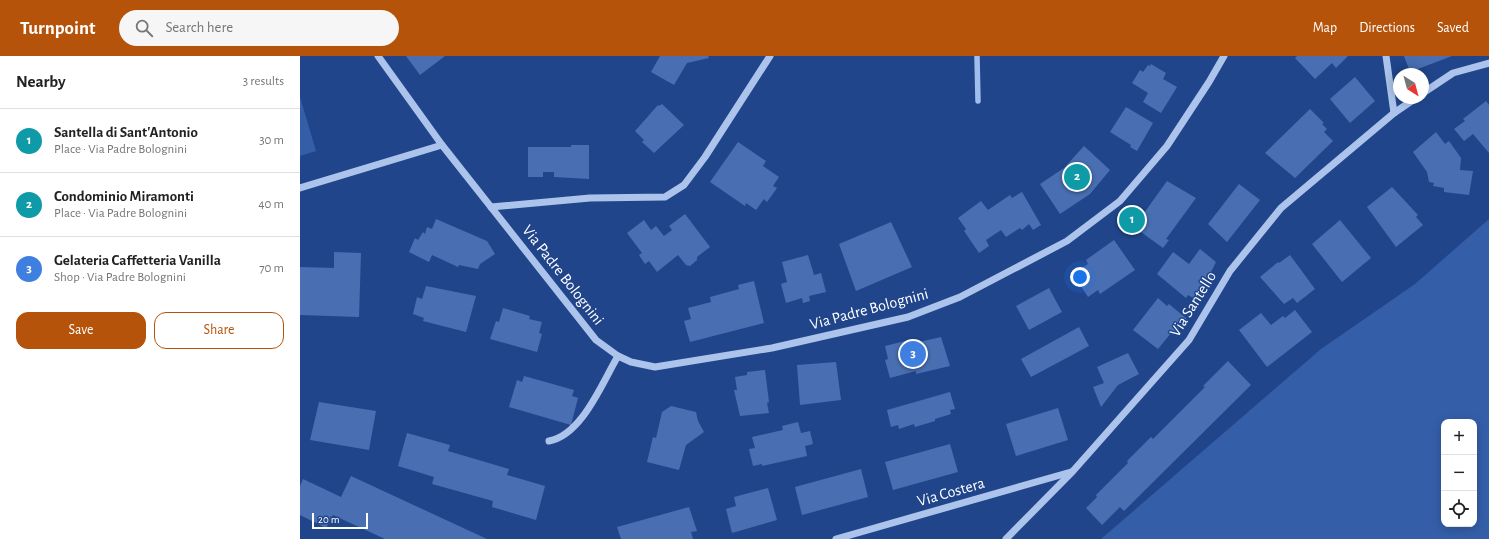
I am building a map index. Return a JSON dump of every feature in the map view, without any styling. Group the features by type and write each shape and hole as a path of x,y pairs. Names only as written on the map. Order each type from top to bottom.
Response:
{"street":[{"name":"Via Padre Bolognini","path":"378,56 442,145 596,340 618,356 631,362 655,367 772,348 908,317 960,298 1067,241 1120,201 1167,146 1210,82 1224,56"},
{"name":"Via Padre Bolognini","path":"492,207 590,198 665,197 684,185 705,157 770,56"},
{"path":"1386,56 1394,113"},
{"path":"1429,89 1452,73 1489,63"},
{"name":"Via Santello","path":"1006,539 1073,471 1190,340 1230,271 1281,208 1394,113 1407,104"},
{"path":"300,188 442,145"},
{"path":"549,441 556,440 580,423 618,356"},
{"name":"Via Costera","path":"836,539 1073,471"}],"shaded area":[{"path":"300,97 316,151 300,156"},
{"path":"1489,219 1489,539 1101,539 1321,349 1415,284"}],"building":[{"path":"406,56 445,56 420,75"},
{"path":"660,56 708,56 709,58 687,63 674,85 651,72"},
{"path":"1297,56 1348,56 1336,68 1332,63 1315,79 1295,58"},
{"path":"1404,56 1452,56 1420,68 1408,68"},
{"path":"1151,64 1166,73 1163,79 1177,87 1161,113 1143,102 1148,93 1132,83 1140,70 1143,72 1148,65 1150,66"},
{"path":"1355,77 1375,101 1350,123 1330,99"},
{"path":"1486,101 1489,105 1489,153 1473,134 1464,141 1454,129 1465,121 1463,119"},
{"path":"662,104 684,125 654,153 642,142 644,140 635,131 658,105 659,106"},
{"path":"1126,107 1153,123 1137,151 1130,147 1131,145 1110,132"},
{"path":"1310,109 1324,123 1322,124 1327,129 1324,132 1333,141 1295,178 1265,153"},
{"path":"1436,132 1445,144 1449,141 1461,158 1460,170 1473,171 1469,195 1444,192 1444,188 1433,186 1434,183 1429,182 1427,172 1413,152"},
{"path":"738,142 766,161 763,166 779,177 773,186 777,188 767,202 764,199 756,210 746,203 745,206 710,182"},
{"path":"571,145 589,145 589,179 554,177 554,172 543,172 543,177 528,177 528,147 571,147"},
{"path":"1084,146 1110,170 1090,194 1060,214 1040,184 1064,168"},
{"path":"1167,181 1196,198 1166,239 1169,240 1163,248 1134,227"},
{"path":"1239,184 1260,200 1227,242 1208,224"},
{"path":"1392,187 1418,215 1416,217 1423,225 1396,247 1367,207"},
{"path":"1022,192 1041,225 1033,230 1029,224 1022,230 1020,228 1006,237 1001,230 986,240 989,246 979,253 964,231 966,229 958,218 981,201 988,210 1010,195 1012,198"},
{"path":"685,214 710,247 697,257 697,260 690,266 686,265 678,255 657,272 649,261 645,264 639,255 642,253 627,233 644,220 651,230 656,226 664,236 672,230 669,226"},
{"path":"436,219 487,241 495,254 480,264 478,269 459,265 458,267 432,255 429,262 409,252 415,238 418,240 423,232 425,234 427,227 432,229"},
{"path":"1340,220 1371,258 1342,282 1312,244"},
{"path":"891,222 912,267 856,291 839,244"},
{"path":"1114,240 1135,270 1100,294 1098,290 1088,297 1073,274 1088,264 1086,260"},
{"path":"1200,249 1216,262 1210,274 1214,276 1199,301 1188,295 1186,298 1157,274 1173,252 1189,264"},
{"path":"334,252 361,253 359,317 300,315 300,267 334,268"},
{"path":"808,255 814,275 821,273 826,292 809,296 810,301 803,303 802,298 786,303 781,284 787,282 782,262"},
{"path":"1290,255 1315,289 1297,303 1293,298 1284,304 1260,277 1278,262 1279,263"},
{"path":"754,281 764,323 690,342 684,321 691,319 688,308 711,302 710,297 739,289 738,285"},
{"path":"426,286 476,296 466,332 423,321 424,318 413,314 417,297 422,299"},
{"path":"1049,288 1062,312 1029,330 1016,306"},
{"path":"1158,298 1167,306 1169,304 1187,319 1173,335 1171,333 1158,349 1133,330"},
{"path":"503,308 530,316 529,319 542,322 539,333 542,334 537,352 490,339 496,321 499,322"},
{"path":"1295,310 1312,332 1267,367 1239,330 1261,313 1271,325 1283,316 1285,318"},
{"path":"1079,327 1089,346 1031,377 1021,359"},
{"path":"941,337 950,366 916,374 916,371 890,378 885,360 888,359 885,346 913,339 915,343"},
{"path":"1128,353 1139,374 1118,385 1101,407 1093,387 1104,383 1097,367"},
{"path":"1228,361 1251,385 1124,511 1120,507 1102,525 1086,508 1097,497 1096,495 1128,463 1127,461 1151,437 1153,439 1205,387 1203,386"},
{"path":"836,362 841,400 800,405 797,365"},
{"path":"765,370 769,413 740,416 734,390 737,390 735,377 747,375 747,372"},
{"path":"524,376 574,390 572,396 578,398 571,425 509,407 517,380 522,382"},
{"path":"950,392 955,409 950,410 951,414 915,427 914,424 899,429 898,425 891,427 887,410"},
{"path":"319,402 376,411 369,450 310,440"},
{"path":"671,406 696,412 698,421 704,432 686,445 679,470 647,462 653,437 656,438 662,412"},
{"path":"1058,408 1068,440 1016,456 1006,424"},
{"path":"798,422 801,433 810,431 813,444 805,446 807,456 762,466 762,464 753,466 749,449 755,448 752,437 783,430 782,426"},
{"path":"407,433 450,445 448,451 509,469 507,475 545,486 536,520 492,507 493,501 432,484 434,477 398,466"},
{"path":"950,444 958,472 893,490 885,462"},
{"path":"861,469 868,497 802,515 795,487"},
{"path":"351,476 487,539 385,539 333,515 326,528 300,515 300,486 303,479 341,497"},
{"path":"768,488 777,520 732,533 726,509 736,506 734,497"},
{"path":"689,507 697,531 691,532 693,539 621,539 617,527"}],"waterway":[{"path":"977,56 978,101"}],"place":[{"name":"Condominio Miramonti","path":"1077,177"},
{"name":"Santella di Sant'Antonio","path":"1132,220"},
{"name":"Gelateria Caffetteria Vanilla","path":"913,354"}]}
